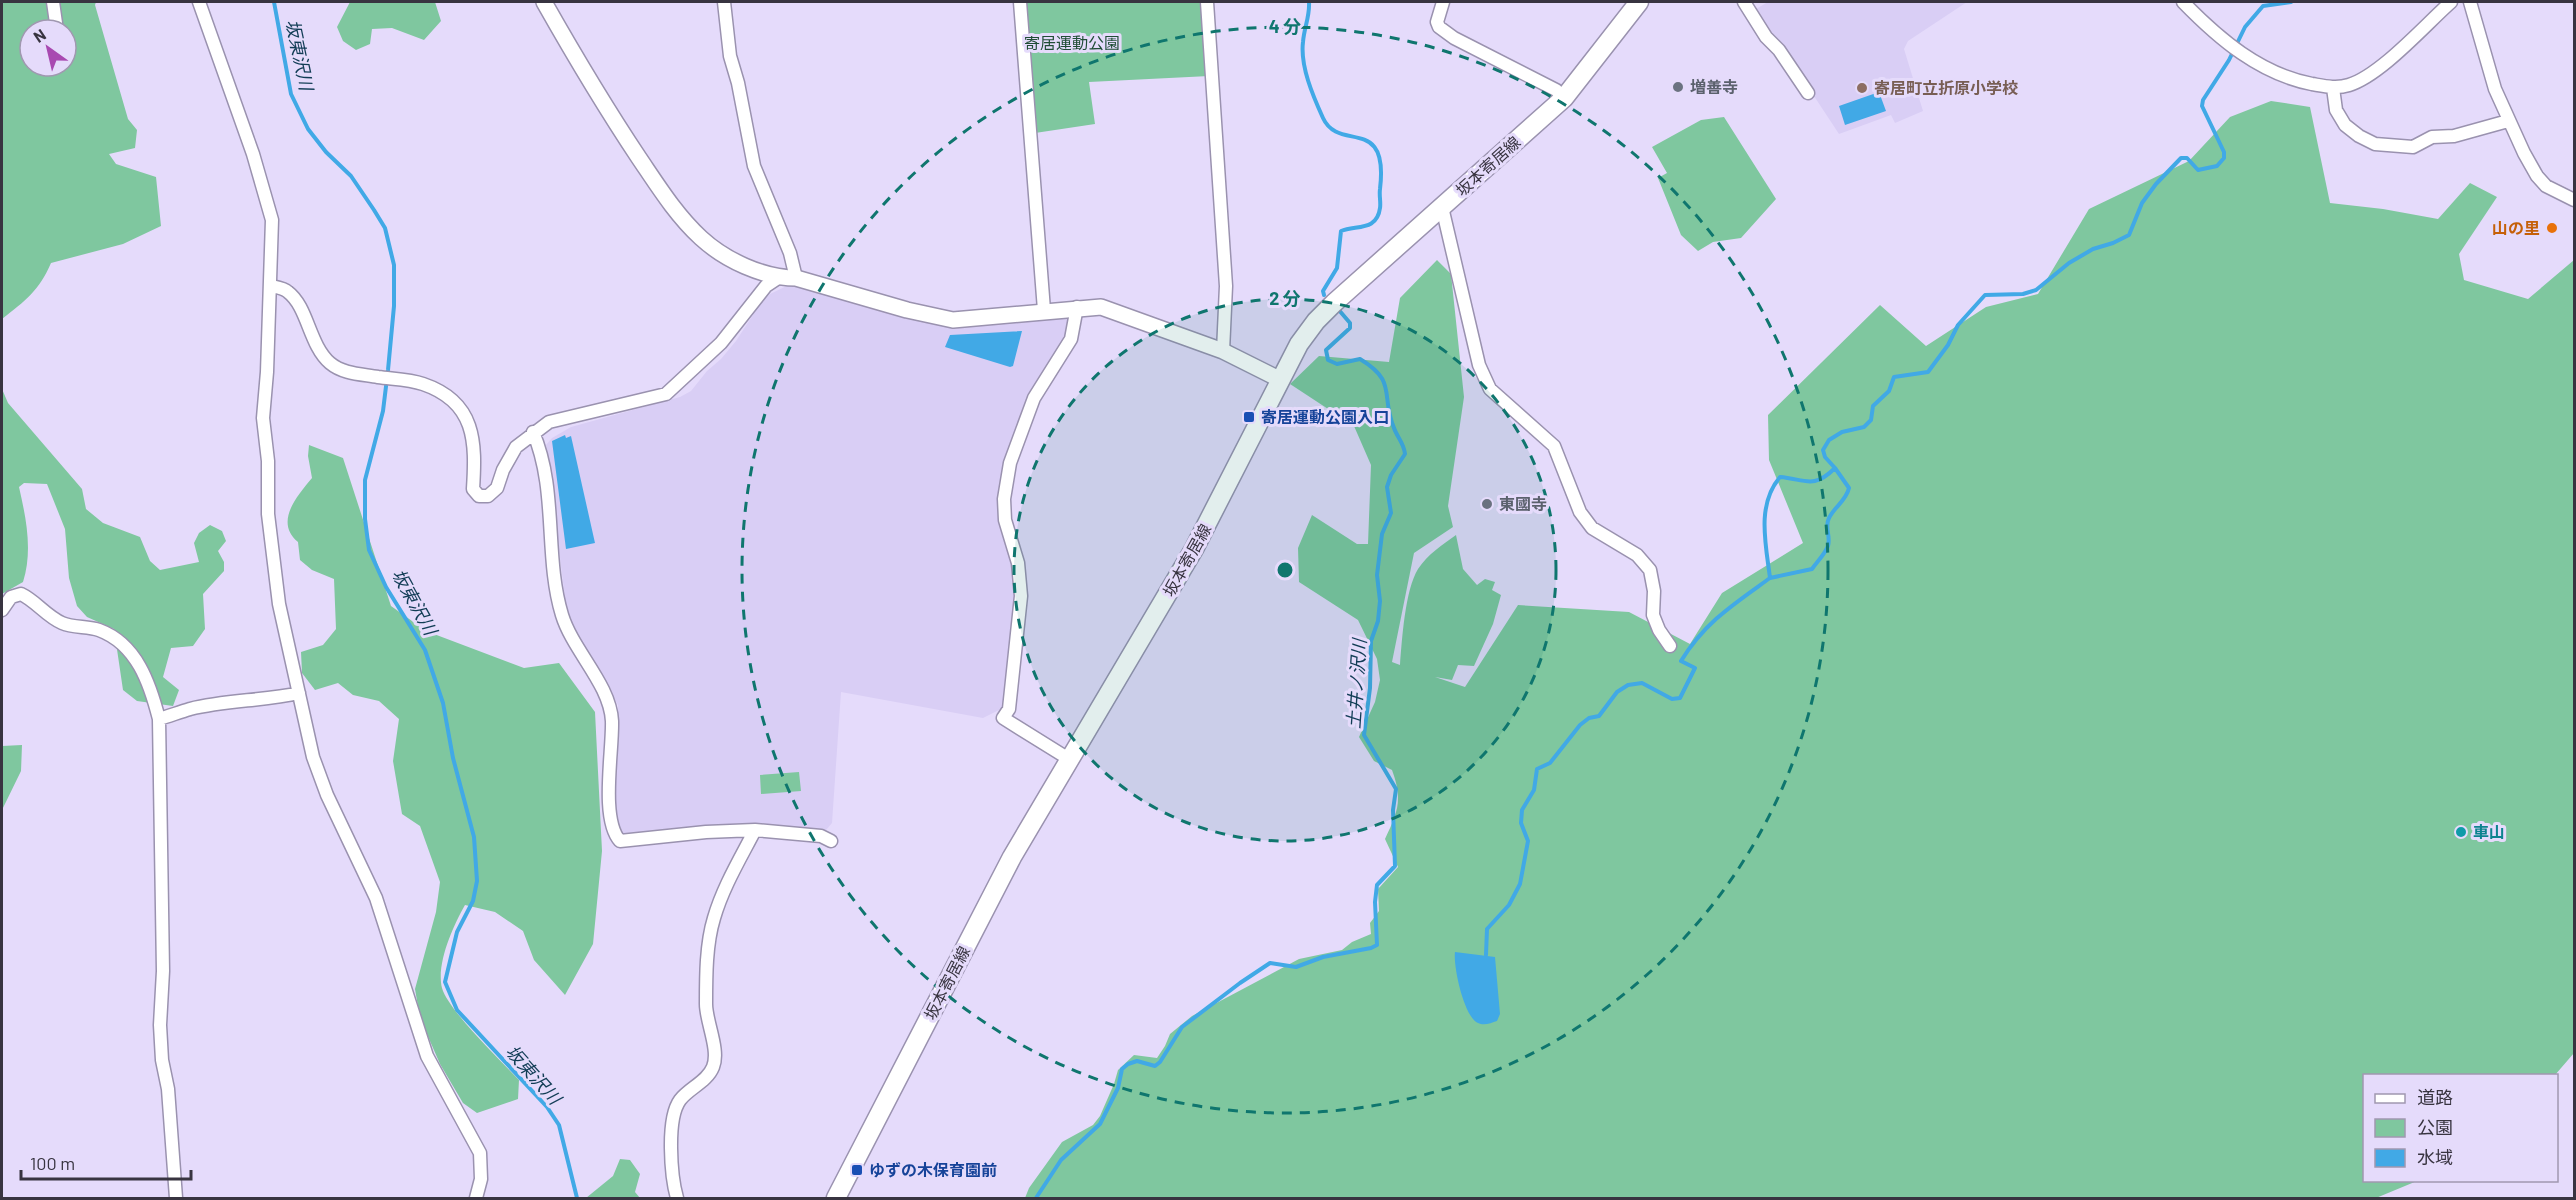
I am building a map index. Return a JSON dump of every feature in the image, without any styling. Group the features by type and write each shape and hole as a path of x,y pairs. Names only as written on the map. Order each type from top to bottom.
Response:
{"main road":[{"name":"坂本寄居線","path":"836,1198 1011,857 1194,549 1279,379 1299,344 1316,321 1564,98 1639,2"}],"street":[{"path":"53,2 55,18"},
{"path":"198,2 253,154 273,220 263,418 268,460 268,514 279,604 299,693 316,766 327,795 376,898 422,1044 480,1153 481,1179 476,1198"},
{"path":"544,2 596,93 685,222 703,240 733,260 778,278 796,278 907,310 953,320 1044,310 1101,307 1222,351 1279,379"},
{"path":"724,2 730,56 738,83 754,166 790,253 796,278"},
{"path":"1020,2 1044,310"},
{"path":"1207,2 1226,286 1222,351"},
{"path":"1443,2 1437,22 1439,27 1454,38 1556,90 1564,98"},
{"path":"2183,2 2244,56 2265,68 2297,81 2332,88 2347,86 2374,71 2451,2"},
{"path":"2470,2 2486,61 2508,121 2537,176 2546,186 2574,200"},
{"path":"1750,4 1766,38 1779,50 1808,93"},
{"path":"2332,88 2336,110 2345,125 2359,136 2375,144 2413,147 2432,137 2454,136 2508,121"},
{"path":"1442,207 1479,365 1490,389 1554,446 1580,512 1592,528 1637,555 1650,570 1654,591 1653,615 1659,630 1670,646"},
{"path":"271,286 287,290 295,300 318,350 329,362 344,372 422,383 451,399 465,414 473,431 475,451 473,489 479,496 488,496 497,488 503,470 516,447 549,422 666,394 721,344 766,286 778,278"},
{"path":"1069,759 1003,718 1008,710 1021,596 1018,562 1005,520 1005,499 1010,463 1021,432 1034,398 1071,339 1077,308"},
{"path":"533,432 544,468 556,592 562,614 569,635 608,699 612,720 609,786 612,832 620,841 706,832 754,830 821,836 831,841"},
{"path":"2,610 10,597 21,594 65,625 98,630 113,638 138,662 150,687 159,720 163,971 160,1025 162,1060 168,1089 176,1198"},
{"path":"159,720 190,709 229,702 272,699 299,693"},
{"path":"677,1198 671,1162 676,1108 681,1099 700,1084 713,1067 713,1043 706,1007 707,959 713,919 754,830"}],"shaded area":[{"name":"寄居町立折原小学校","path":"1768,2 1967,2 1908,41 1904,49 1923,111 1895,123 1891,115 1839,134 1783,49 1771,36 1756,9"},
{"path":"795,282 930,322 1068,316 1070,322 1066,339 1004,470 1017,590 1005,707 983,718 841,692 832,823 826,830 729,826 627,835 618,830 615,789 618,705 567,614 546,445 552,438 571,427 680,397 691,391 736,341 762,301 770,294"}],"green space":[{"path":"2,2 96,2 128,119 137,130 135,148 109,154 116,164 156,177 161,226 123,244 51,263 42,281 18,307 2,319"},
{"path":"350,2 435,2 441,21 424,40 392,28 372,29 370,44 356,50 343,41 337,27"},
{"name":"寄居運動公園","path":"1025,2 1202,2 1209,76 1089,82 1095,124 1035,133"},
{"path":"2271,101 2310,107 2330,203 2383,209 2438,219 2470,183 2497,197 2459,254 2464,280 2528,299 2574,260 2574,1053 2556,1074 2363,1074 2363,1182 2415,1182 2376,1198 1025,1198 1029,1188 1062,1142 1093,1125 1100,1116 1118,1070 1134,1055 1157,1058 1170,1034 1192,1016 1299,959 1342,950 1352,942 1371,934 1370,923 1379,911 1378,889 1398,867 1385,839 1398,805 1392,770 1374,761 1359,737 1375,702 1380,680 1377,659 1358,620 1299,582 1298,548 1312,515 1357,544 1368,544 1371,465 1354,426 1290,384 1319,356 1389,362 1400,298 1437,260 1451,274 1464,397 1448,506 1453,527 1414,553 1392,662 1400,665 1407,602 1418,569 1431,554 1456,535 1463,569 1477,585 1485,579 1495,582 1492,590 1501,595 1493,624 1474,666 1458,665 1452,680 1435,677 1465,687 1518,605 1629,612 1690,644 1722,593 1803,543 1769,460 1768,415 1880,305 1926,346 1986,307 2038,294 2089,209 2189,161 2230,117"},
{"path":"1724,117 1776,199 1741,238 1713,242 1698,251 1681,235 1658,178 1667,173 1652,147 1701,120"},
{"path":"2,389 8,403 82,489 86,509 103,523 140,537 150,561 160,570 199,562 194,543 199,533 210,525 222,531 226,541 218,551 224,562 224,571 203,594 205,629 193,646 171,648 163,677 179,690 173,706 137,701 123,690 114,629 87,617 77,606 69,578 65,529 47,484 24,483 19,487 24,510 28,558 23,582 2,594"},
{"path":"309,445 343,458 391,606 426,631 524,668 559,663 595,712 602,851 593,944 565,995 534,960 523,931 495,912 465,905 443,957 441,978 446,998 476,1036 519,1080 518,1099 477,1113 463,1103 440,1064 420,1018 415,989 436,912 440,882 420,826 402,814 393,761 399,719 379,701 353,695 338,683 315,690 302,673 301,652 323,645 336,629 334,579 312,570 300,560 298,542 288,526 290,509 312,478 308,456"},
{"path":"22,745 21,771 2,810 2,746"},
{"path":"799,772 801,791 761,794 760,775"},
{"path":"620,1159 630,1160 640,1174 635,1192 640,1198 586,1198 613,1176"}],"water":[{"path":"1879,92 1886,111 1845,125 1839,106"},
{"path":"1022,331 1013,366 1010,367 945,347 950,335"},
{"path":"565,435 566,438 571,436 595,543 566,549 552,441"},
{"path":"1455,952 1495,957 1500,1014 1497,1021 1480,1024 1468,1011 1458,979"}],"waterway":[{"name":"坂東沢川","path":"274,2 291,94 308,129 326,152 351,176 385,228 394,265 394,306 388,370 383,411 365,480 365,519 369,550 386,587 425,650 443,703 453,758 474,837 477,881 473,901 457,932 445,982 457,1010 547,1107 559,1125 577,1198"},
{"name":"土井ノ沢川","path":"1309,2 1303,42 1303,61 1319,109 1330,128 1370,143 1377,151 1381,166 1378,215 1371,224 1341,231 1337,268 1323,291 1324,295"},
{"path":"1486,955 1487,929 1509,905 1520,884 1528,841 1521,823 1522,810 1534,790 1537,769 1550,763 1580,725 1589,718 1599,716 1617,692 1628,685 1642,683 1672,699 1680,698 1695,668 1681,661 1690,647 1710,624 1770,578 1765,539 1765,513 1768,500 1780,477 1809,482 1821,479 1835,468 1825,457 1823,450 1829,440 1842,432 1864,427 1871,420 1873,406 1889,391 1894,377 1928,372 1948,345 1958,325 1985,295 2023,294 2036,290 2069,263 2093,249 2129,235 2142,203 2156,184 2181,158 2187,158 2198,170 2217,166 2224,158 2224,152 2202,106 2203,100 2229,60 2245,27 2263,6 2291,2"},
{"name":"土井ノ沢川","path":"1036,1198 1061,1160 1100,1124 1118,1088 1122,1069 1128,1064 1137,1061 1155,1066 1160,1062 1182,1027 1270,963 1296,967 1323,957 1377,945 1375,902 1377,885 1395,866 1393,810 1396,789 1364,735 1370,688 1371,641 1378,621 1380,601 1377,575 1382,534 1391,513 1387,487 1391,475 1405,454 1390,416 1384,382 1379,375 1360,359 1337,364 1328,360 1326,350 1350,328 1350,323 1338,309"},
{"path":"1770,578 1812,569 1825,552 1829,542 1828,521 1849,488 1835,468"}],"place":[{"name":"増善寺","path":"1678,87"},
{"name":"寄居町立折原小学校","path":"1862,88"},
{"name":"山の里","path":"2552,228"},
{"name":"寄居運動公園入口","path":"1249,417"},
{"name":"東國寺","path":"1487,504"},
{"name":"車山","path":"2461,832"},
{"name":"ゆずの木保育園前","path":"857,1170"}]}
